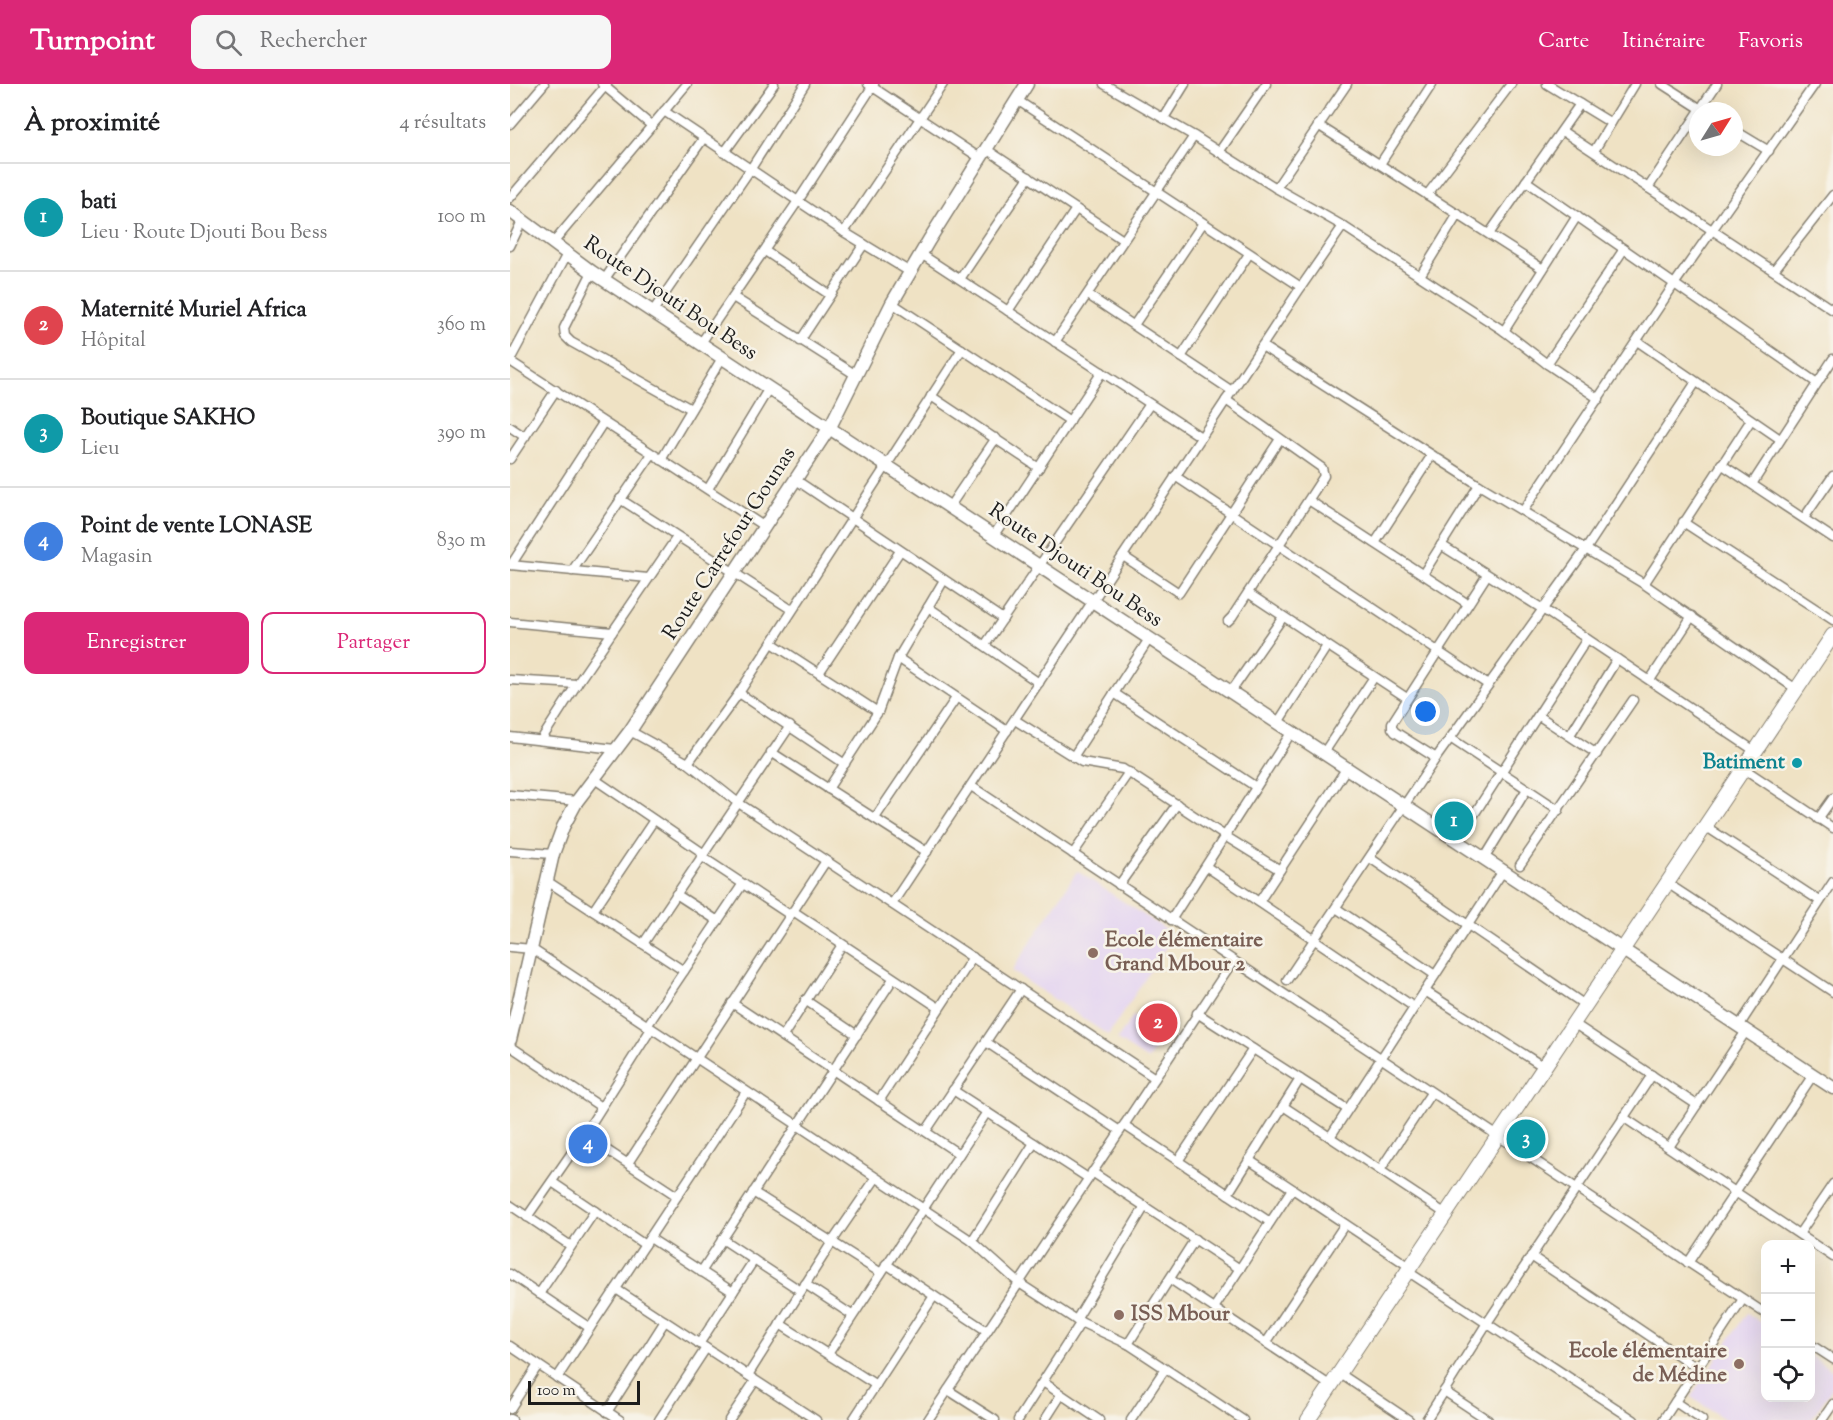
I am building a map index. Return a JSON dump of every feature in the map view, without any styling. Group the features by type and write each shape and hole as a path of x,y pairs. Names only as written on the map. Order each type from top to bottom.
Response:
{"highway":[{"path":"1308,1420 1833,634"}],"main road":[{"name":"Route Carrefour Gounas","path":"510,1040 554,854 563,827 577,801 630,731 830,427 892,303 1027,84"},
{"name":"Route Djouti Bou Bess","path":"510,211 592,272 700,344 888,465 1277,724 1833,1088"}],"street":[{"path":"510,124 544,84"},
{"path":"553,243 687,84"},
{"path":"723,153 774,84"},
{"path":"653,311 750,170 805,84"},
{"path":"844,232 943,84"},
{"path":"1104,84 1343,226 1504,331 1547,364 1599,399"},
{"path":"1164,118 1185,84"},
{"path":"1220,152 1266,84"},
{"path":"1276,188 1347,84"},
{"path":"1380,164 1430,88 1419,84"},
{"path":"1427,195 1511,84"},
{"path":"1547,84 1611,123"},
{"path":"1594,151 1635,84"},
{"path":"1662,84 1689,103"},
{"path":"1706,102 1717,84"},
{"path":"1523,512 1675,283 1815,84"},
{"path":"510,198 605,85 652,126"},
{"path":"700,344 765,251 871,85 920,117 1029,177 1124,240"},
{"path":"1017,100 1301,287"},
{"path":"1489,234 1580,104"},
{"path":"664,111 723,153 910,272"},
{"path":"1318,125 1543,269"},
{"path":"1648,188 1689,128"},
{"path":"1562,131 1833,310"},
{"path":"1055,342 1194,136"},
{"path":"1743,136 1768,151"},
{"path":"604,280 702,139"},
{"path":"960,279 1029,177"},
{"path":"1526,181 1817,383"},
{"path":"1774,270 1833,195"},
{"path":"1008,311 1076,209"},
{"path":"1420,276 1458,214"},
{"path":"1504,331 1577,216"},
{"path":"510,246 522,221"},
{"path":"1134,325 1203,224"},
{"path":"892,904 1343,226"},
{"path":"800,341 864,244"},
{"path":"1547,364 1624,249"},
{"path":"765,251 830,295"},
{"path":"567,254 510,360 765,527"},
{"path":"921,254 1201,437"},
{"path":"1182,357 1249,254"},
{"path":"592,272 564,328 565,336 571,342 691,409"},
{"path":"1088,295 1232,391"},
{"path":"733,297 856,375"},
{"path":"892,303 1070,422"},
{"path":"1637,341 1780,439"},
{"path":"1262,346 1479,485 1644,584 1796,689"},
{"path":"688,763 739,693 962,349"},
{"path":"661,460 722,358"},
{"path":"1752,484 1833,359"},
{"path":"994,535 1102,372"},
{"path":"1287,981 1487,684 1586,549 1696,382"},
{"path":"708,489 769,388"},
{"path":"510,459 556,390"},
{"path":"931,396 1039,468"},
{"path":"1226,400 1324,471 1324,476 1310,501 1228,621"},
{"path":"985,645 1150,404"},
{"path":"1644,584 1751,420"},
{"path":"603,423 511,565 648,579"},
{"path":"510,427 525,437"},
{"path":"950,506 996,438"},
{"path":"1123,556 1179,593 1280,439"},
{"path":"572,571 652,454"},
{"path":"1375,543 1432,455"},
{"path":"1721,464 1833,538"},
{"path":"1175,476 1487,684"},
{"path":"1804,518 1833,476"},
{"path":"796,480 1003,619"},
{"path":"1423,574 1479,485"},
{"path":"620,499 792,610"},
{"path":"1310,501 1468,604"},
{"path":"1683,522 1833,620"},
{"path":"542,740 676,537"},
{"path":"1441,545 1541,608 1755,751"},
{"path":"819,673 900,551"},
{"path":"1436,758 1392,728 1392,723 1487,575"},
{"path":"828,789 878,712 898,658 944,580"},
{"path":"1248,593 1407,698"},
{"path":"928,608 1039,683"},
{"path":"1650,680 1692,616"},
{"path":"1230,693 1283,617"},
{"path":"510,622 612,632"},
{"path":"1073,757 1149,639"},
{"path":"1457,841 1587,639"},
{"path":"772,643 878,712"},
{"path":"1277,724 1327,646"},
{"path":"898,658 1007,731"},
{"path":"1570,735 1617,659"},
{"path":"1323,754 1374,677"},
{"path":"510,680 577,684"},
{"path":"739,693 845,764"},
{"path":"1114,693 1256,787"},
{"path":"875,818 956,698"},
{"path":"1520,865 1633,700"},
{"path":"1539,716 1597,754"},
{"path":"1014,720 1082,762 1118,767 1129,772 1280,870"},
{"path":"643,944 790,726"},
{"path":"630,731 688,763 737,802 1155,1078"},
{"path":"1171,920 1291,733"},
{"path":"510,737 615,749"},
{"path":"1450,738 1559,810"},
{"path":"771,752 927,852"},
{"path":"1743,768 1833,828"},
{"path":"1259,902 1346,769"},
{"path":"1073,855 1129,772"},
{"path":"593,778 654,819 742,885 791,913 939,1008"},
{"path":"971,786 1761,1311"},
{"path":"1484,859 1527,789"},
{"path":"510,795 577,801"},
{"path":"1818,819 1833,798"},
{"path":"1119,885 1176,804"},
{"path":"593,911 654,819"},
{"path":"1705,826 1820,901"},
{"path":"510,851 554,854"},
{"path":"1370,858 1585,1005"},
{"path":"628,1163 826,861"},
{"path":"1207,867 1414,1007"},
{"path":"1330,1137 1503,871"},
{"path":"547,881 684,971"},
{"path":"1669,1147 1833,882"},
{"path":"1667,883 1833,992"},
{"path":"527,1217 584,1135 684,971 742,885"},
{"path":"676,894 718,921"},
{"path":"1336,908 1435,975"},
{"path":"783,1036 842,945"},
{"path":"510,947 532,949 972,1241 1018,1283 1079,1321 1128,1344 1243,1420"},
{"path":"879,1101 973,957"},
{"path":"928,1420 1233,961"},
{"path":"701,1272 893,979"},
{"path":"926,1131 1021,990"},
{"path":"1425,991 1544,1067"},
{"path":"805,1000 857,1035"},
{"path":"732,1003 959,1154"},
{"path":"1197,1013 1347,1109"},
{"path":"1573,1023 1697,1105"},
{"path":"986,1042 1178,1161 1270,1222"},
{"path":"510,1046 601,1107"},
{"path":"1178,1161 1253,1049"},
{"path":"1426,1420 1487,1323 1652,1075"},
{"path":"1688,1263 1813,1075"},
{"path":"1228,1194 1300,1079"},
{"path":"953,1090 1034,1143 1145,1206 1240,1269"},
{"path":"557,1378 746,1092"},
{"path":"1380,1170 1431,1093"},
{"path":"1283,1106 1446,1214"},
{"path":"828,1354 987,1112"},
{"path":"1623,1117 1833,1257"},
{"path":"584,1135 677,1196"},
{"path":"972,1241 1034,1143"},
{"path":"1249,1160 1487,1323 1634,1420"},
{"path":"729,1420 780,1324 876,1178"},
{"path":"552,1182 595,1211 733,1292"},
{"path":"1799,1234 1833,1184"},
{"path":"1214,1308 1292,1189"},
{"path":"753,1191 880,1273"},
{"path":"510,1205 571,1246"},
{"path":"1018,1420 1043,1382 1145,1206"},
{"path":"539,1294 595,1211"},
{"path":"1266,1342 1345,1224"},
{"path":"722,1239 753,1260 852,1315"},
{"path":"1128,1344 1195,1239"},
{"path":"1531,1256 1697,1368"},
{"path":"659,1420 753,1260"},
{"path":"886,1264 987,1331"},
{"path":"510,1274 590,1328"},
{"path":"1170,1279 1330,1386"},
{"path":"616,1289 816,1420"},
{"path":"853,1420 934,1296"},
{"path":"1663,1420 1743,1299"},
{"path":"607,1412 665,1321"},
{"path":"780,1324 876,1385"},
{"path":"510,1346 620,1420"},
{"path":"1815,1347 1833,1359"},
{"path":"510,1409 538,1365"},
{"path":"1131,1420 1165,1369"},
{"path":"1339,1373 1409,1420"},
{"path":"1043,1382 1099,1420"},
{"path":"948,1390 995,1420"},
{"path":"1444,1391 1482,1418"},
{"path":"1045,1420 1061,1395"},
{"path":"1675,1402 1702,1420"},
{"path":"1822,1420 1833,1404"}],"shaded area":[{"name":"Ecole élémentaire Grand Mbour 2","path":"1077,871 1174,935 1108,1035 1012,971"},
{"path":"1153,1010 1171,1023 1148,1060 1117,1040 1133,1016 1144,1023"},
{"name":"Ecole élémentaire de Médine","path":"1747,1313 1761,1323 1761,1402 1815,1402 1815,1359 1833,1371 1833,1387 1811,1420 1726,1420 1691,1397"}],"place":[{"name":"Batiment","path":"1797,763"},
{"name":"bati","path":"1454,821"},
{"name":"Ecole élémentaire Grand Mbour 2","path":"1093,953"},
{"name":"Maternité Muriel Africa","path":"1158,1023"},
{"name":"Boutique SAKHO","path":"1526,1139"},
{"name":"Point de vente LONASE","path":"588,1144"},
{"name":"ISS Mbour","path":"1119,1315"},
{"name":"Ecole élémentaire de Médine","path":"1739,1364"}]}
